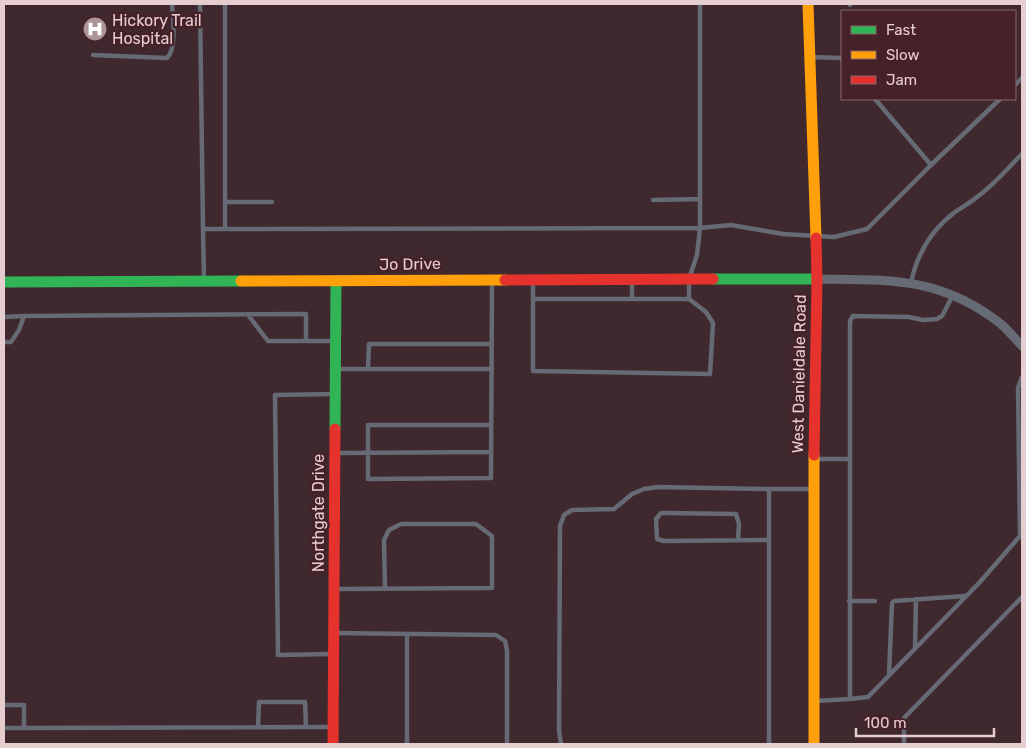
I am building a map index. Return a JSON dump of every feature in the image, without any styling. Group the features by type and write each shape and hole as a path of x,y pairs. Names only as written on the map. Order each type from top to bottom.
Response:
{"street":[{"name":"West Danieldale Road","path":"808,4 808,57 817,279 814,458 814,744"},
{"path":"817,279 890,280 940,290 978,308 1002,325 1022,346"},
{"name":"Jo Drive","path":"4,282 817,279"},
{"name":"Northgate Drive","path":"333,744 336,282"}],"lane":[{"path":"93,55 167,58 171,55 173,47 172,4"},
{"path":"200,4 204,282"},
{"path":"225,4 225,229"},
{"path":"689,299 689,279 697,255 700,228 700,4"},
{"path":"808,57 841,58"},
{"path":"876,100 931,165"},
{"path":"203,229 700,228 732,225 783,234 834,236 867,229 999,100"},
{"path":"911,283 914,267 921,250 941,224 978,196 1022,154"},
{"path":"653,200 700,199"},
{"path":"225,202 272,202"},
{"path":"491,425 368,426 368,479 491,478 492,280"},
{"path":"532,280 533,371 710,374 713,323 706,312 689,299 533,299"},
{"path":"632,280 632,299"},
{"path":"850,699 850,321 853,316 909,316 923,320 937,319 942,316 953,295"},
{"path":"4,317 306,314 306,341"},
{"path":"248,315 268,341 336,341"},
{"path":"4,342 11,342 19,330 24,316"},
{"path":"368,369 369,344 492,344"},
{"path":"335,369 492,369"},
{"path":"814,701 868,697 966,596 1020,536 1018,388 1022,377"},
{"path":"334,654 278,655 275,395 335,394"},
{"path":"335,454 491,452"},
{"path":"814,458 849,458"},
{"path":"561,744 560,526 564,515 572,510 614,509 632,494 644,489 657,487 814,490"},
{"path":"769,744 768,540 770,489"},
{"path":"738,540 736,514 661,513 656,519 657,539 661,540 738,540 768,540"},
{"path":"334,589 385,589 492,588 492,536 476,524 401,524 389,530 384,540 385,589"},
{"path":"889,675 892,603 897,599 966,596"},
{"path":"904,744 904,718 1022,597"},
{"path":"915,648 916,599"},
{"path":"849,601 874,601"},
{"path":"334,633 496,635 504,641 507,650 507,744"},
{"path":"407,634 407,744"},
{"path":"258,727 258,702 305,702 306,727"},
{"path":"4,705 24,705 24,728"},
{"path":"4,728 333,727"}],"traffic: fast":[{"path":"713,279 817,279"},
{"path":"4,282 241,281"},
{"path":"335,429 336,282"}],"traffic: slow":[{"path":"808,4 816,238"},
{"path":"241,281 505,280"},
{"path":"814,455 814,744"}],"traffic: jam":[{"path":"814,455 816,238"},
{"path":"505,280 713,279"},
{"path":"333,744 335,429"}],"place":[{"name":"Hickory Trail Hospital","path":"95,29"}]}
